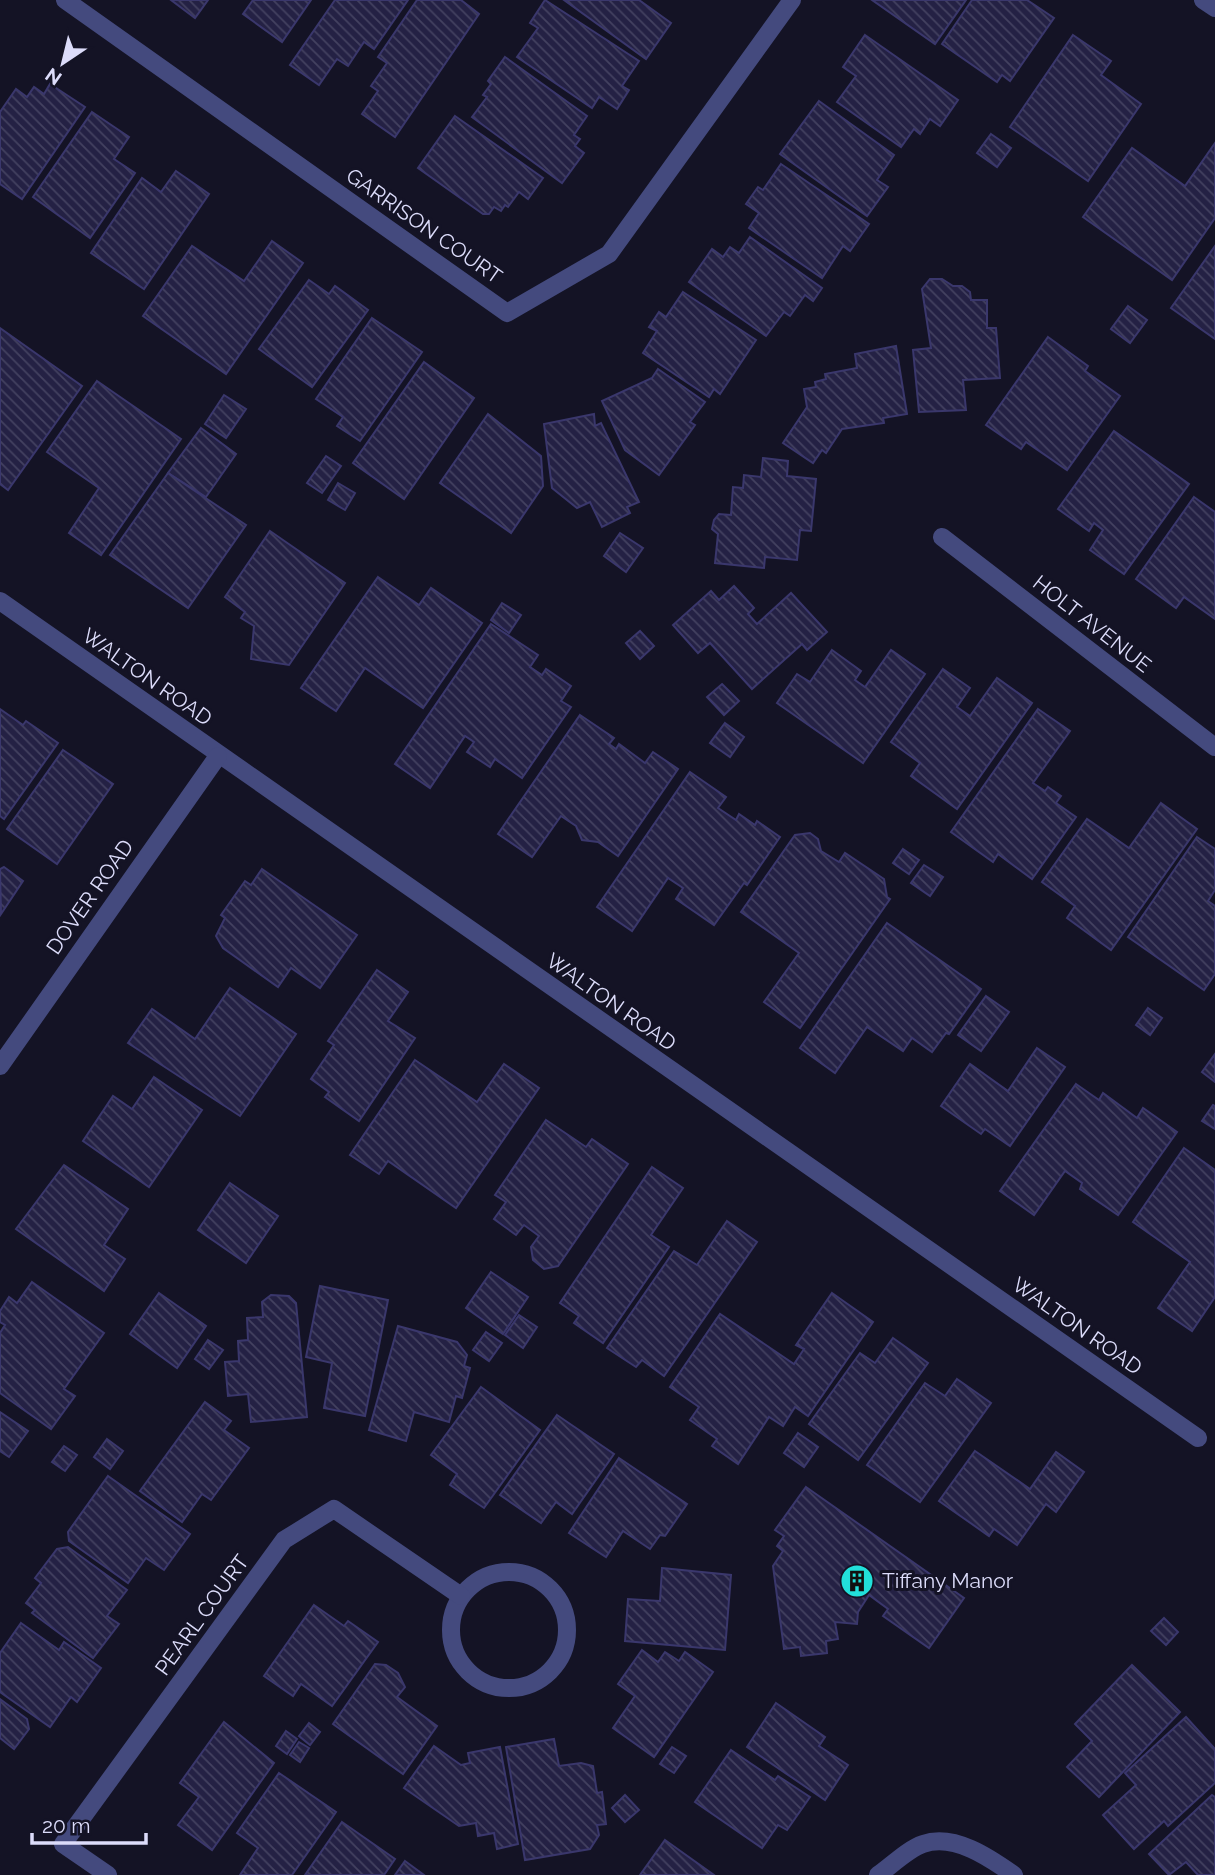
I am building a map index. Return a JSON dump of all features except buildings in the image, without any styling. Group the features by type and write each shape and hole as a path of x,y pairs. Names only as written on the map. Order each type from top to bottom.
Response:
{"street":[{"name":"GARRISON COURT","path":"65,0 507,313 609,254 792,0"},
{"path":"1203,0 1215,8"},
{"name":"HOLT AVENUE","path":"942,537 1215,747"},
{"name":"WALTON ROAD","path":"0,601 1198,1438"},
{"name":"DOVER ROAD","path":"0,1066 218,755"},
{"name":"PEARL COURT","path":"108,1875 63,1844 284,1540 334,1509 461,1596"},
{"path":"510,1571 529,1575 545,1584 558,1599 565,1616 567,1635 563,1652 554,1667 525,1686 500,1687 475,1677 462,1665 453,1648 451,1621 461,1596 474,1582 491,1574 510,1571"},
{"path":"878,1875 924,1844 957,1844 984,1854 1014,1875"}],"place":[{"name":"Tiffany Manor","path":"857,1581"}]}
